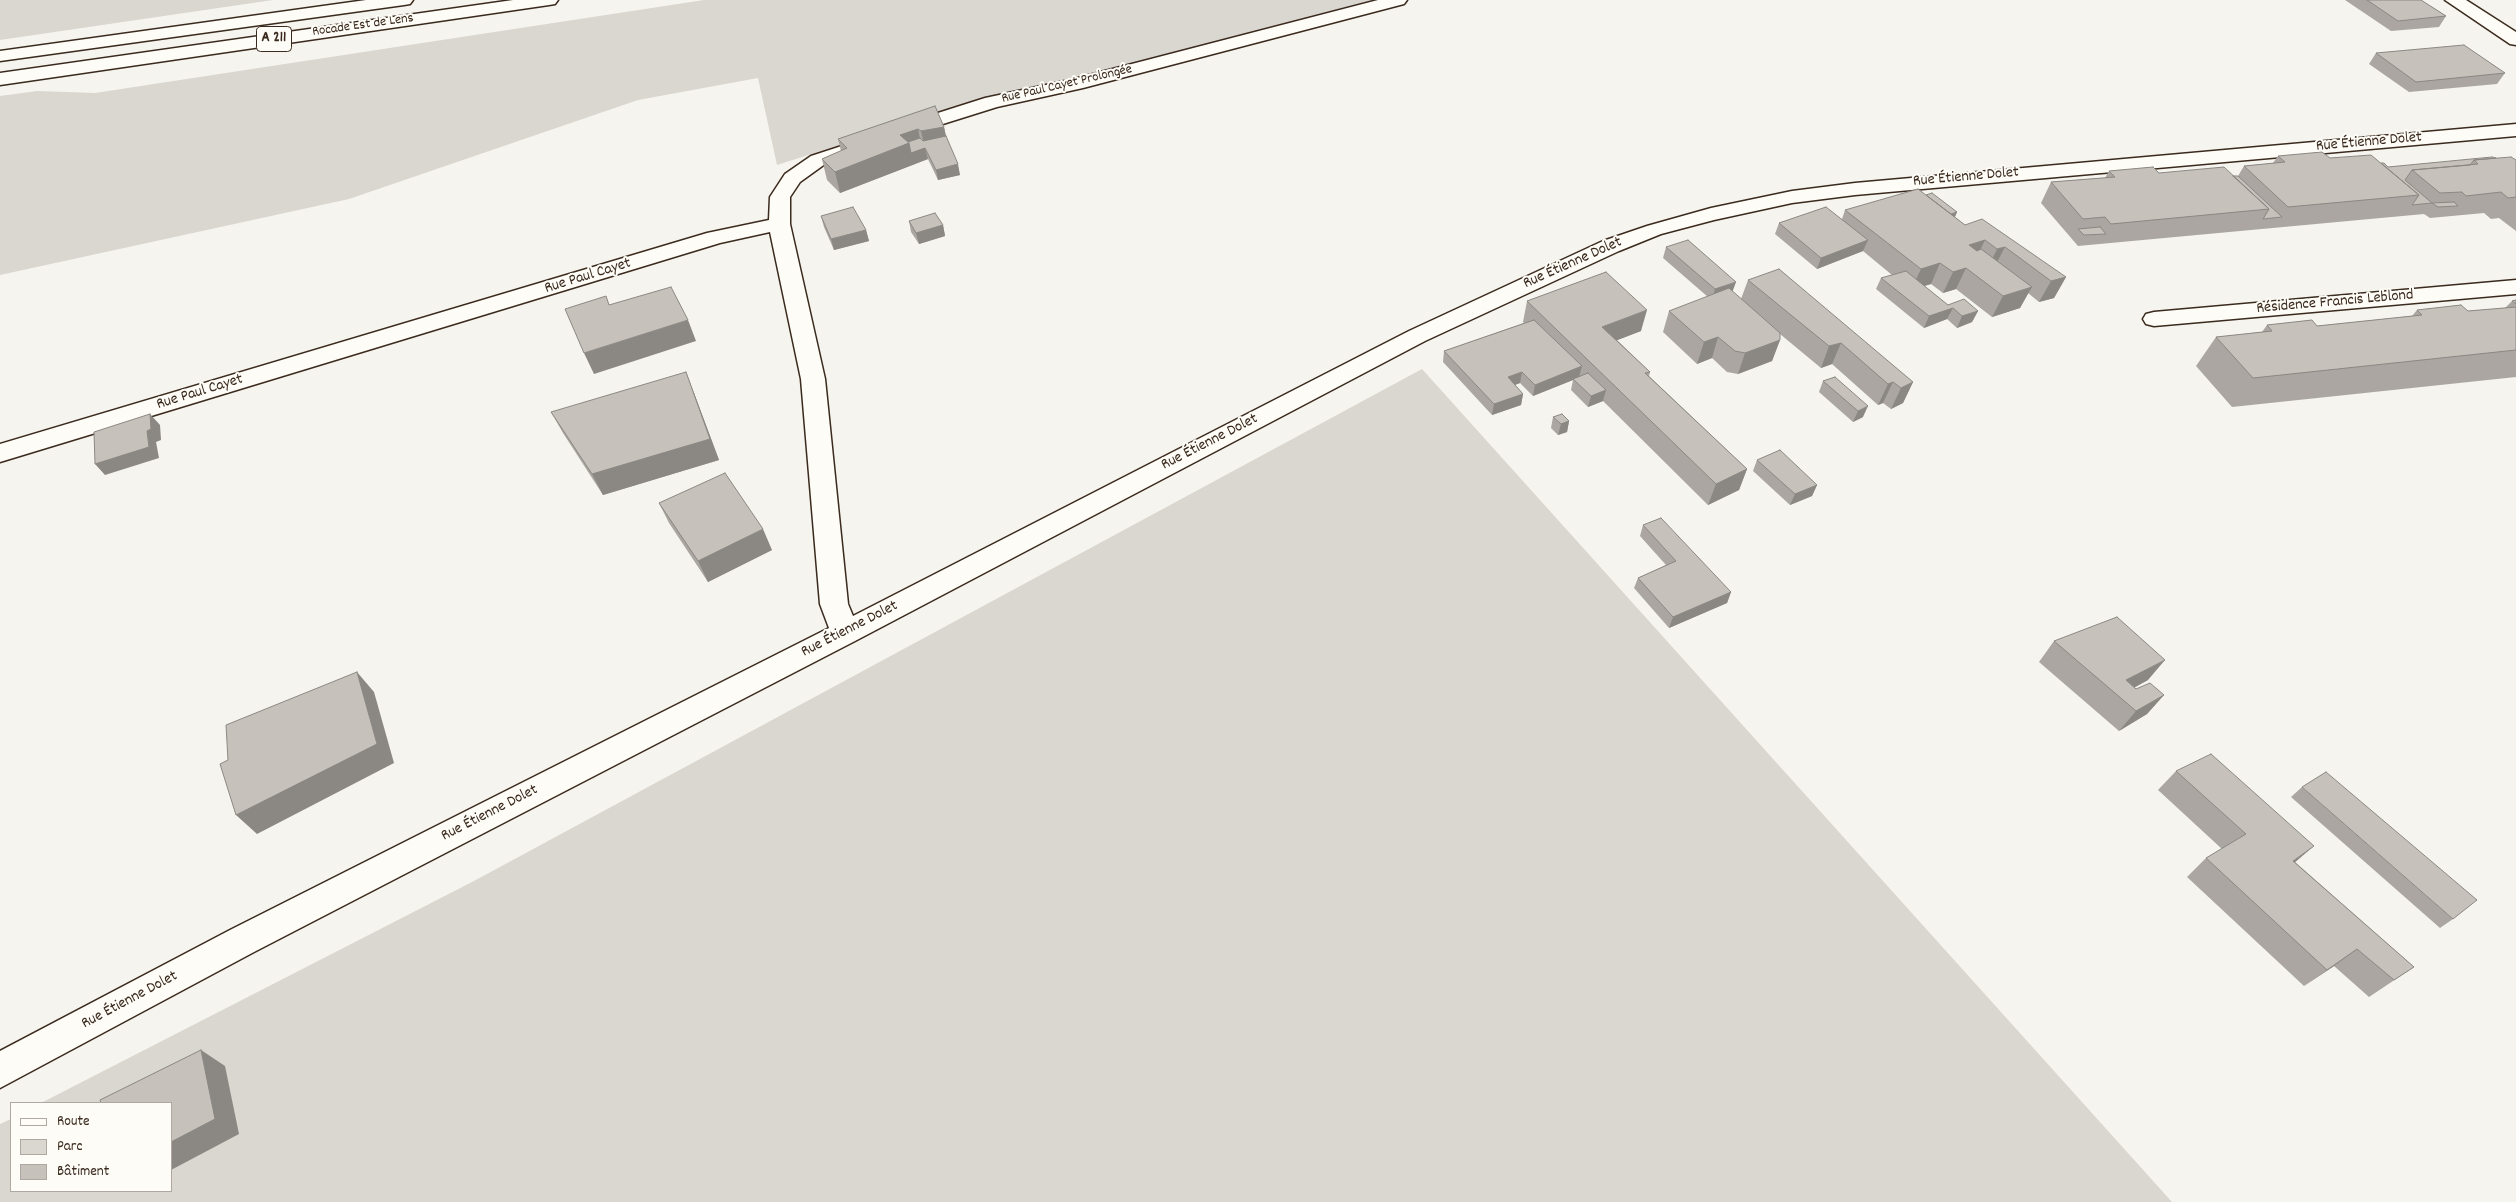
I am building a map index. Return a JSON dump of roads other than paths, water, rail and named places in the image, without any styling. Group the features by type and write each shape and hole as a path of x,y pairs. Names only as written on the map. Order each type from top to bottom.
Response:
{"main road":[{"name":"Rocade Est de Lens","path":"0,56 404,0"},
{"name":"Rocade Est de Lens","path":"0,79 549,0"},
{"name":"Rue Paul Cayet Prolongée","path":"779,224 780,197 792,178 818,160 992,102 1085,82 1398,0"},
{"path":"2454,0 2516,40"},
{"name":"Rue Étienne Dolet","path":"0,1070 242,941 845,633 1417,336 1611,246 1654,230 1711,214 1792,197 1864,188 2516,130"},
{"path":"779,224 813,379 834,604 845,633"},
{"name":"Rue Paul Cayet","path":"0,453 706,241 779,224"},
{"name":"Résidence Francis Leblond","path":"2154,320 2516,287"}]}
